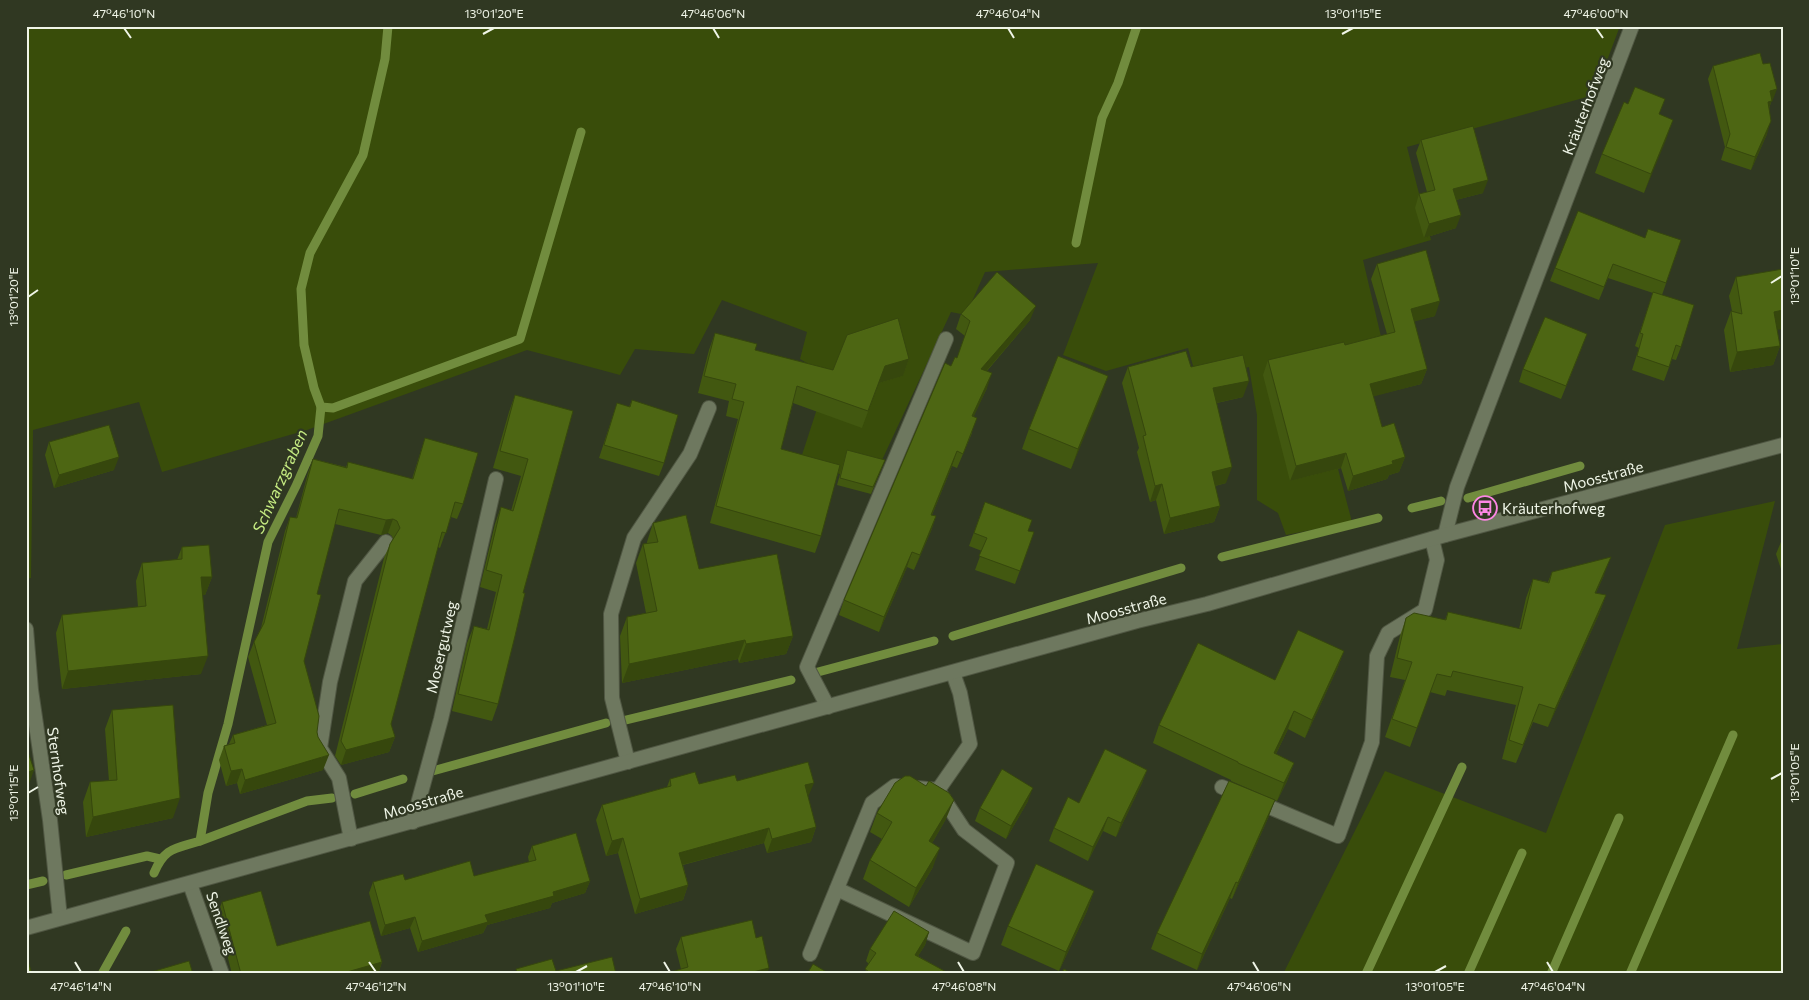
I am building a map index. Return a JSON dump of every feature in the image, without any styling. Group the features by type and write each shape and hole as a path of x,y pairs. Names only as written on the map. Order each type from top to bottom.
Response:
{"street":[{"name":"Kräuterhofweg","path":"1438,537 1632,26"},
{"path":"828,708 807,667 946,340"},
{"path":"628,762 612,698 611,614 634,538 690,454 709,408"},
{"name":"Moosstraße","path":"26,928 828,708 1137,621 1214,602 1438,537 1783,445"},
{"name":"Mosergutweg","path":"414,822 441,719 496,479"},
{"path":"1222,787 1338,836 1372,742 1377,656 1388,633 1425,610 1437,560 1438,537"},
{"path":"351,839 339,778 320,748 330,682 355,582 386,542"},
{"name":"Sternhofweg","path":"26,629 31,690 50,820 60,918"},
{"path":"938,790 970,744 960,693 953,672"},
{"path":"810,954 872,803 895,786 938,790"},
{"path":"836,889 973,953 1007,863 964,830 938,790"},
{"name":"Sendlweg","path":"190,884 222,974"}],"green space":[{"path":"26,26 1620,26 1594,95 1407,147 1431,240 1363,260 1383,345 1362,354 1383,431 1332,446 1352,522 1286,535 1278,513 1257,500 1257,415 1249,367 1197,380 1188,348 1106,371 1063,355 1098,263 985,272 966,315 951,312 882,460 842,475 801,458 828,375 800,359 807,332 722,300 694,354 635,349 620,375 527,350 307,430 162,472 139,402 33,430 31,578 26,579"},
{"path":"1775,501 1737,649 1783,644 1783,974 1283,974 1385,771 1546,833 1665,525"}],"building":[{"path":"1760,53 1763,64 1770,63 1777,89 1770,91 1772,101 1768,102 1771,121 1755,157 1726,147 1730,134 1713,66"},
{"path":"1635,87 1665,99 1659,114 1673,120 1651,174 1602,154 1624,102 1628,104"},
{"path":"1473,126 1488,180 1453,189 1461,215 1429,224 1419,194 1435,190 1421,140"},
{"path":"1578,211 1645,238 1648,229 1681,240 1666,283 1613,264 1604,287 1555,268"},
{"path":"1426,250 1440,301 1411,309 1427,369 1370,384 1382,427 1394,423 1405,457 1392,461 1393,464 1353,476 1346,453 1296,466 1268,360 1344,342 1345,345 1395,332 1377,264"},
{"path":"1783,269 1783,310 1774,312 1780,346 1737,352 1731,311 1742,314 1736,277"},
{"path":"997,272 1036,306 981,369 992,373 972,416 977,418 963,454 957,451 931,515 936,516 920,555 912,552 884,617 844,600 945,363 951,366 955,357 957,358 970,321 961,314"},
{"path":"1653,292 1694,305 1681,347 1676,345 1669,367 1637,356 1643,334 1640,333"},
{"path":"1545,317 1587,334 1566,386 1523,369"},
{"path":"898,318 909,359 885,366 868,411 797,386 781,449 840,465 821,536 716,506 744,402 732,399 736,384 704,376 715,333 757,344 755,350 833,370 847,335"},
{"path":"1186,351 1191,367 1243,355 1249,381 1213,388 1232,467 1212,472 1220,506 1170,518 1162,484 1155,486 1143,436 1146,435 1128,367"},
{"path":"1058,356 1108,376 1078,449 1029,429"},
{"path":"515,395 573,411 523,593 525,593 498,704 458,694 474,626 489,630 502,575 486,570 501,507 513,511 528,459 500,451"},
{"path":"632,400 678,415 664,463 604,445 617,403 630,407"},
{"path":"109,425 119,457 59,475 49,442"},
{"path":"425,438 478,453 463,504 455,502 446,533 442,532 391,724 395,737 346,750 341,741 390,544 400,528 397,521 393,519 386,520 339,509 317,594 321,595 304,661 319,716 318,737 329,755 245,780 242,769 231,771 224,746 235,743 233,735 276,723 254,642 264,623 290,517 297,518 313,459 347,468 348,462 413,479"},
{"path":"847,450 885,460 873,487 840,478"},
{"path":"985,502 1032,520 1028,531 1034,532 1020,571 979,556 987,538 974,533"},
{"path":"686,515 699,569 777,554 793,636 746,644 745,640 629,664 627,617 657,611 643,544 658,542 653,523"},
{"path":"209,545 212,577 201,577 208,656 68,671 62,615 146,606 142,563 182,559 182,547"},
{"path":"1611,557 1595,593 1606,595 1555,709 1539,704 1523,745 1509,740 1523,687 1453,671 1451,677 1437,674 1417,728 1392,719 1412,662 1397,658 1406,618 1414,613 1446,620 1448,612 1521,629 1533,579 1549,583 1552,572"},
{"path":"1298,630 1344,651 1312,720 1294,711 1274,753 1294,763 1284,783 1159,725 1198,643 1275,680"},
{"path":"173,705 180,798 93,817 90,782 117,780 112,710"},
{"path":"26,746 34,770 26,773"},
{"path":"1105,749 1147,770 1121,823 1108,817 1093,847 1054,828 1068,797 1079,803"},
{"path":"808,762 814,783 805,785 816,827 772,839 769,828 679,853 688,885 640,899 623,838 612,841 602,805 671,786 670,779 695,772 699,784 735,775 737,781"},
{"path":"1002,769 1033,788 1011,826 980,808"},
{"path":"905,776 910,776 926,786 929,781 949,793 954,800 929,841 940,848 916,888 870,860 892,822 877,813 895,783"},
{"path":"1229,781 1275,800 1238,883 1236,882 1202,954 1157,933"},
{"path":"576,833 590,881 553,892 554,896 485,915 488,922 422,941 415,917 385,925 373,882 403,874 405,880 470,861 474,876 536,860 532,846"},
{"path":"1036,864 1094,891 1066,952 1008,926"},
{"path":"261,891 277,946 370,921 382,962 340,974 241,974 222,902"},
{"path":"894,911 929,932 915,955 950,974 872,974 865,969 876,953 870,949"},
{"path":"752,920 756,938 762,936 769,968 745,974 664,974 688,967 681,937"},
{"path":"612,957 616,974 517,974 516,969 552,959 556,971"},
{"path":"26,961 28,961 32,974 26,974"},
{"path":"189,961 193,974 144,974"},
{"path":"813,964 830,974 807,974"},
{"path":"1064,969 1073,974 1061,974"}],"waterway":[{"name":"Schwarzgraben","path":"154,873 162,858 172,850 200,841 208,793 228,724 268,542 318,436 321,407 314,388 304,345 301,289 310,253 363,155 385,59 388,26"},
{"path":"1076,243 1102,118 1118,83 1137,26"},
{"path":"321,407 333,408 520,339 581,132"},
{"path":"1468,498 1580,466"},
{"path":"1412,508 1441,501"},
{"path":"1222,557 1378,518"},
{"path":"953,636 1181,568"},
{"path":"818,672 934,641"},
{"path":"626,720 791,680"},
{"path":"429,772 606,723"},
{"path":"1630,974 1733,735"},
{"path":"1366,974 1462,767"},
{"path":"355,794 403,779"},
{"path":"200,841 307,801 332,798"},
{"path":"1551,974 1619,818"},
{"path":"1468,974 1522,853"},
{"path":"66,875 147,856 160,859"},
{"path":"26,885 43,881"},
{"name":"Schwarzgraben","path":"102,974 126,931"}],"place":[{"name":"Kräuterhofweg","path":"1485,508"}]}
